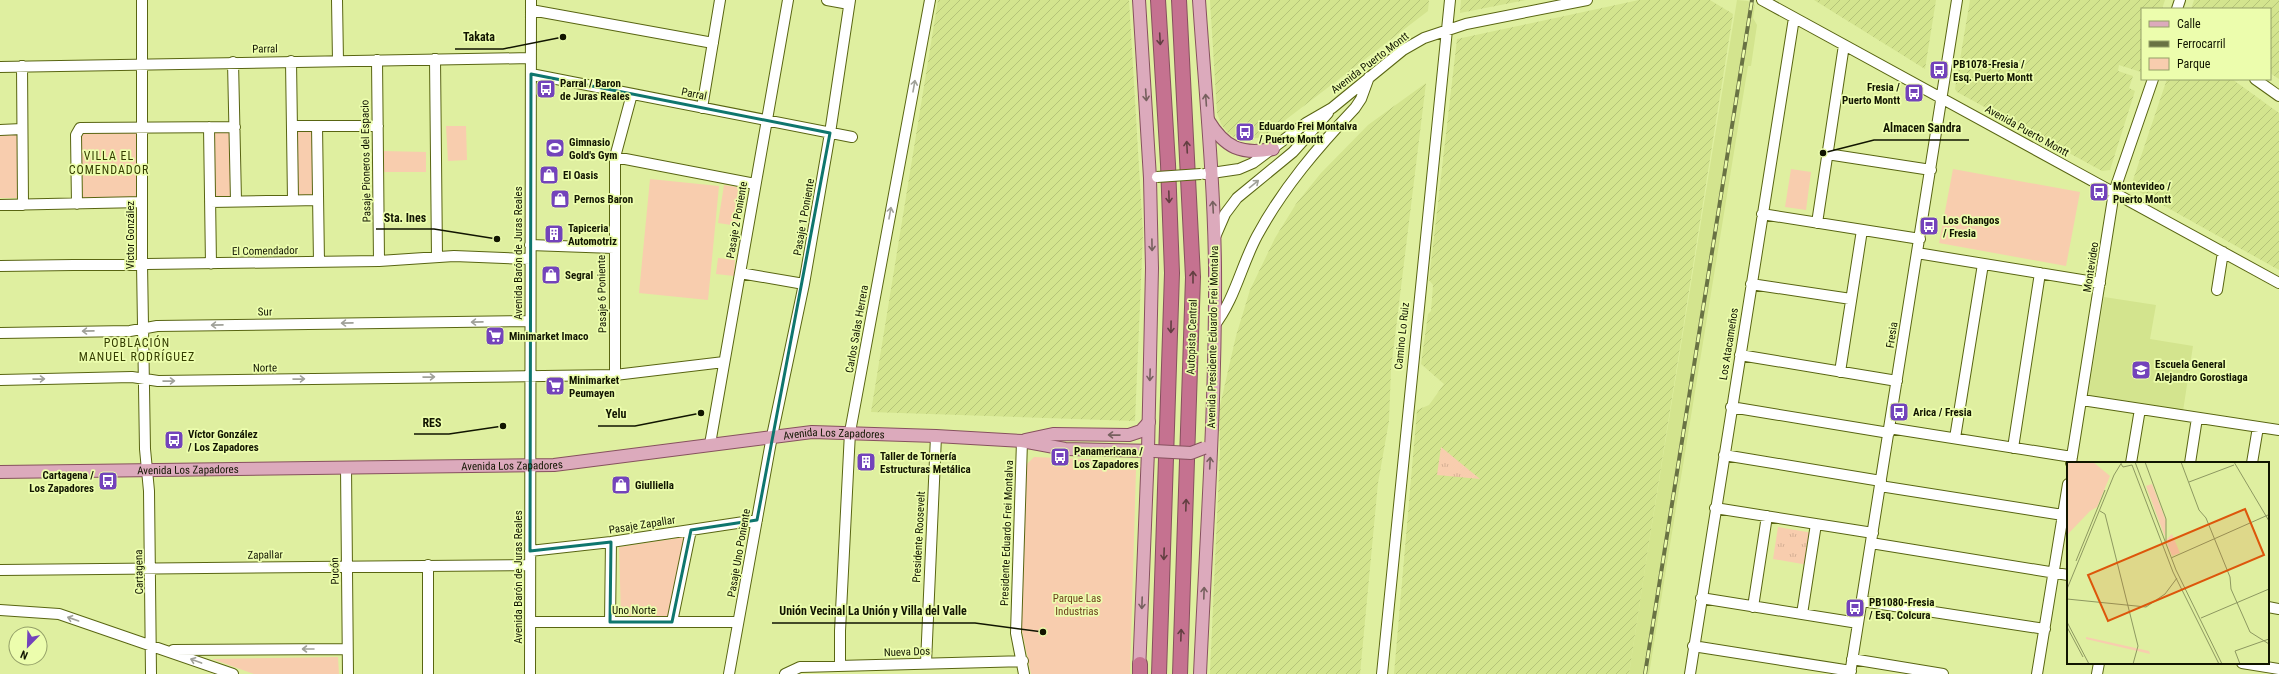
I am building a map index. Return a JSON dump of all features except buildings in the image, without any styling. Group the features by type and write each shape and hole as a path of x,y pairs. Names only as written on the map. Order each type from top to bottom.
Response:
{"highway":[{"name":"Autopista Central","path":"1158,0 1168,164 1172,273 1159,674"},
{"name":"Autopista Central","path":"1178,0 1193,277 1180,674"}],"main road":[{"path":"1140,0 1154,178 1149,422 1151,451 1140,671"},
{"name":"Avenida Presidente Eduardo Frei Montalva","path":"1199,0 1207,118 1206,174 1215,237 1214,326 1208,443 1200,674"},
{"path":"1207,118 1215,132 1231,147 1250,152 1273,149"},
{"name":"Avenida Los Zapadores","path":"1022,441 1053,434 1129,435 1141,431 1149,422"},
{"name":"Avenida Los Zapadores","path":"0,472 147,469 530,466 573,464 710,444 812,432 850,432 1022,441 1065,449 1191,453 1208,443"}],"street":[{"name":"Víctor González","path":"142,0 142,264 147,469"},
{"path":"337,0 338,60"},
{"path":"702,108 720,0"},
{"name":"Pasaje 2 Poniente","path":"710,444 788,0"},
{"path":"827,0 849,2"},
{"name":"Carlos Salas Herrera","path":"840,666 840,631 850,432 930,0"},
{"name":"Camino Lo Ruiz","path":"1382,674 1450,0"},
{"name":"Avenida Puerto Montt","path":"1215,237 1225,214 1237,198 1293,152 1332,108 1369,77 1409,47 1447,29 1587,0"},
{"name":"Avenida Puerto Montt","path":"1762,0 2279,283"},
{"name":"Fresia","path":"1850,672 1957,0"},
{"name":"Pasaje 1 Poniente","path":"772,436 804,284 830,133 849,2"},
{"path":"531,5 713,43"},
{"name":"Avenida Barón de Juras Reales","path":"530,674 531,5"},
{"name":"Los Atacameños","path":"1690,674 1693,646 1794,18"},
{"path":"1817,223 1844,45"},
{"name":"Parral","path":"0,67 142,63 531,58"},
{"name":"Pasaje Pioneros del Espacio","path":"377,60 379,261"},
{"path":"435,60 437,257"},
{"path":"291,61 293,200"},
{"path":"234,62 236,201"},
{"path":"22,66 23,205"},
{"name":"Parral","path":"531,74 852,137"},
{"path":"1214,326 1231,300 1253,244 1272,209 1306,162 1355,108 1361,99 1369,77"},
{"name":"Montevideo","path":"2072,460 2114,192 2153,80"},
{"path":"2256,80 2279,96"},
{"name":"Pasaje 6 Poniente","path":"615,375 615,157 632,94"},
{"name":"Avenida Puerto Montt","path":"1154,178 1206,174 1249,166 1306,123 1332,108"},
{"path":"292,126 378,126"},
{"path":"317,126 319,262"},
{"path":"209,127 211,264"},
{"path":"77,204 76,135 78,130 82,128 235,127"},
{"path":"0,130 22,129"},
{"path":"1827,154 1931,170"},
{"path":"615,157 755,184"},
{"path":"210,202 318,200"},
{"path":"0,205 142,202"},
{"path":"1762,214 1920,239"},
{"path":"1840,372 1862,230"},
{"path":"530,245 614,248"},
{"path":"2217,290 2223,252"},
{"path":"1917,253 2100,283"},
{"name":"El Comendador","path":"0,266 379,261 481,256 530,259"},
{"path":"1955,438 1983,264"},
{"path":"740,273 804,284"},
{"path":"2013,448 2040,273"},
{"path":"1751,284 1851,299"},
{"name":"Sur","path":"0,333 130,330 156,326 530,321"},
{"path":"1740,355 1897,381"},
{"name":"Norte","path":"0,380 132,377 158,381 615,375 724,362"},
{"path":"2082,400 2279,430"},
{"path":"1731,407 1955,438 2072,460"},
{"path":"2131,462 2140,409"},
{"path":"2190,462 2197,418"},
{"path":"2252,462 2258,427"},
{"name":"Pasaje Uno Poniente","path":"729,674 772,436"},
{"name":"Presidente Roosevelt","path":"926,664 936,436"},
{"name":"Presidente Eduardo Frei Montalva","path":"1022,441 1016,633 1023,661 1024,674"},
{"path":"1724,455 2063,515"},
{"name":"Pucón","path":"346,467 348,674"},
{"name":"Cartagena","path":"147,469 151,568 151,674"},
{"path":"2037,674 2067,490"},
{"path":"1715,508 1816,524 1872,538 2067,575"},
{"path":"1753,607 1767,516"},
{"name":"Pasaje Zapallar","path":"530,551 611,542 757,520"},
{"path":"1802,614 1816,524"},
{"path":"672,622 691,530"},
{"path":"610,622 611,542"},
{"name":"Zapallar","path":"0,570 530,564"},
{"path":"428,566 428,674"},
{"path":"1701,598 1858,623"},
{"path":"1862,601 2045,629"},
{"path":"2269,607 2279,609"},
{"path":"0,610 59,614 233,674"},
{"name":"Uno Norte","path":"530,622 738,622"},
{"path":"1693,646 1850,672"},
{"path":"166,650 347,649"},
{"path":"1852,659 1943,674"},
{"name":"Nueva Dos","path":"790,673 800,667 1023,661"},
{"path":"2097,674 2099,664"},
{"path":"2248,664 2279,669"}],"highlighted area":[{"path":"531,74 830,133 757,520 691,530 672,622 610,622 611,542 530,551"}],"shaded area":[{"path":"938,0 1129,0 1143,234 1135,421 871,412"},
{"path":"1210,0 1429,0 1428,11 1263,137 1245,140 1245,132 1234,137 1228,133 1221,124 1217,113"},
{"path":"1461,0 1526,0 1460,13"},
{"path":"1639,0 1710,0 1733,14 1629,674 1394,674 1417,410 1429,405 1444,384 1421,364 1428,314 1431,311 1433,285 1429,280 1457,39"},
{"path":"1737,0 1748,1 1755,5 1753,18 1757,25 1751,66 1748,66 1649,674 1629,674 1647,555"},
{"path":"1814,0 1936,0 1925,69"},
{"path":"1970,0 2165,0 2162,8 2141,8 2141,72 2119,65 2118,71 2133,76 2129,88 2135,91 2110,170 2102,171 1957,92 1955,89"},
{"path":"2194,0 2279,0 2279,79 2271,74 2271,8 2191,8"},
{"path":"2167,80 2233,80 2279,113 2279,270 2134,189 2132,183"},
{"path":"1426,83 1391,369 1389,421 1378,483 1360,674 1210,674 1220,450 1219,410 1236,336 1250,290 1275,238 1296,204 1321,173 1368,125"},
{"name":"Escuela General Alejandro Gorostiaga","path":"2104,297 2156,305 2150,339 2193,346 2183,411 2088,395"}],"green space":[{"path":"446,126 466,126 467,160 448,161"},
{"path":"295,128 315,128 314,196 295,196"},
{"path":"138,130 139,200 83,200 81,135 88,131"},
{"path":"211,133 234,133 234,196 211,196"},
{"path":"0,134 20,134 20,198 0,198"},
{"path":"383,151 426,152 426,172 383,172"},
{"path":"1791,169 1811,172 1806,210 1785,207"},
{"path":"1953,169 2080,192 2066,266 1939,243"},
{"path":"650,179 719,186 708,300 639,293"},
{"path":"724,185 744,188 738,226 718,223"},
{"path":"718,258 735,260 734,276 716,274"},
{"path":"1441,447 1480,479 1437,475"},
{"name":"Parque Las Industrias","path":"1034,457 1132,461 1136,470 1130,674 1031,674 1021,626 1026,465"},
{"path":"1778,527 1813,533 1808,565 1773,559"},
{"path":"685,537 669,618 621,618 619,547"},
{"path":"338,657 339,674 254,674 212,659"}],"railway":[{"path":"1645,674 1752,0"}],"place":[{"name":"Takata","path":"563,37"},
{"name":"PB1078-Fresia / Esq. Puerto Montt","path":"1939,70"},
{"name":"Parral / Baron de Juras Reales","path":"546,89"},
{"name":"Fresia / Puerto Montt","path":"1914,93"},
{"name":"Eduardo Frei Montalva / Puerto Montt","path":"1245,132"},
{"name":"Gimnasio Gold's Gym","path":"555,148"},
{"name":"Almacen Sandra","path":"1823,153"},
{"name":"El Oasis","path":"549,175"},
{"name":"Montevideo / Puerto Montt","path":"2099,192"},
{"name":"Pernos Baron","path":"560,199"},
{"name":"Los Changos / Fresia","path":"1929,226"},
{"name":"Tapiceria Automotriz","path":"554,234"},
{"name":"Sta. Ines","path":"497,239"},
{"name":"Segral","path":"551,275"},
{"name":"Minimarket Imaco","path":"495,336"},
{"name":"Escuela General Alejandro Gorostiaga","path":"2141,370"},
{"name":"Minimarket Peumayen","path":"555,386"},
{"name":"Arica / Fresia","path":"1899,412"},
{"name":"Yelu","path":"701,413"},
{"name":"RES","path":"503,426"},
{"name":"Víctor González / Los Zapadores","path":"174,440"},
{"name":"Panamericana / Los Zapadores","path":"1060,457"},
{"name":"Taller de Tornería Estructuras Metálica","path":"866,462"},
{"name":"Cartagena / Los Zapadores","path":"108,481"},
{"name":"Giulliella","path":"621,485"},
{"name":"PB1080-Fresia / Esq. Colcura","path":"1855,608"},
{"name":"Unión Vecinal La Unión y Villa del Valle","path":"1043,632"}],"district":[{"name":"VILLA EL COMENDADOR","path":"109,163"},
{"name":"POBLACIÓN MANUEL RODRÍGUEZ","path":"137,350"}]}
